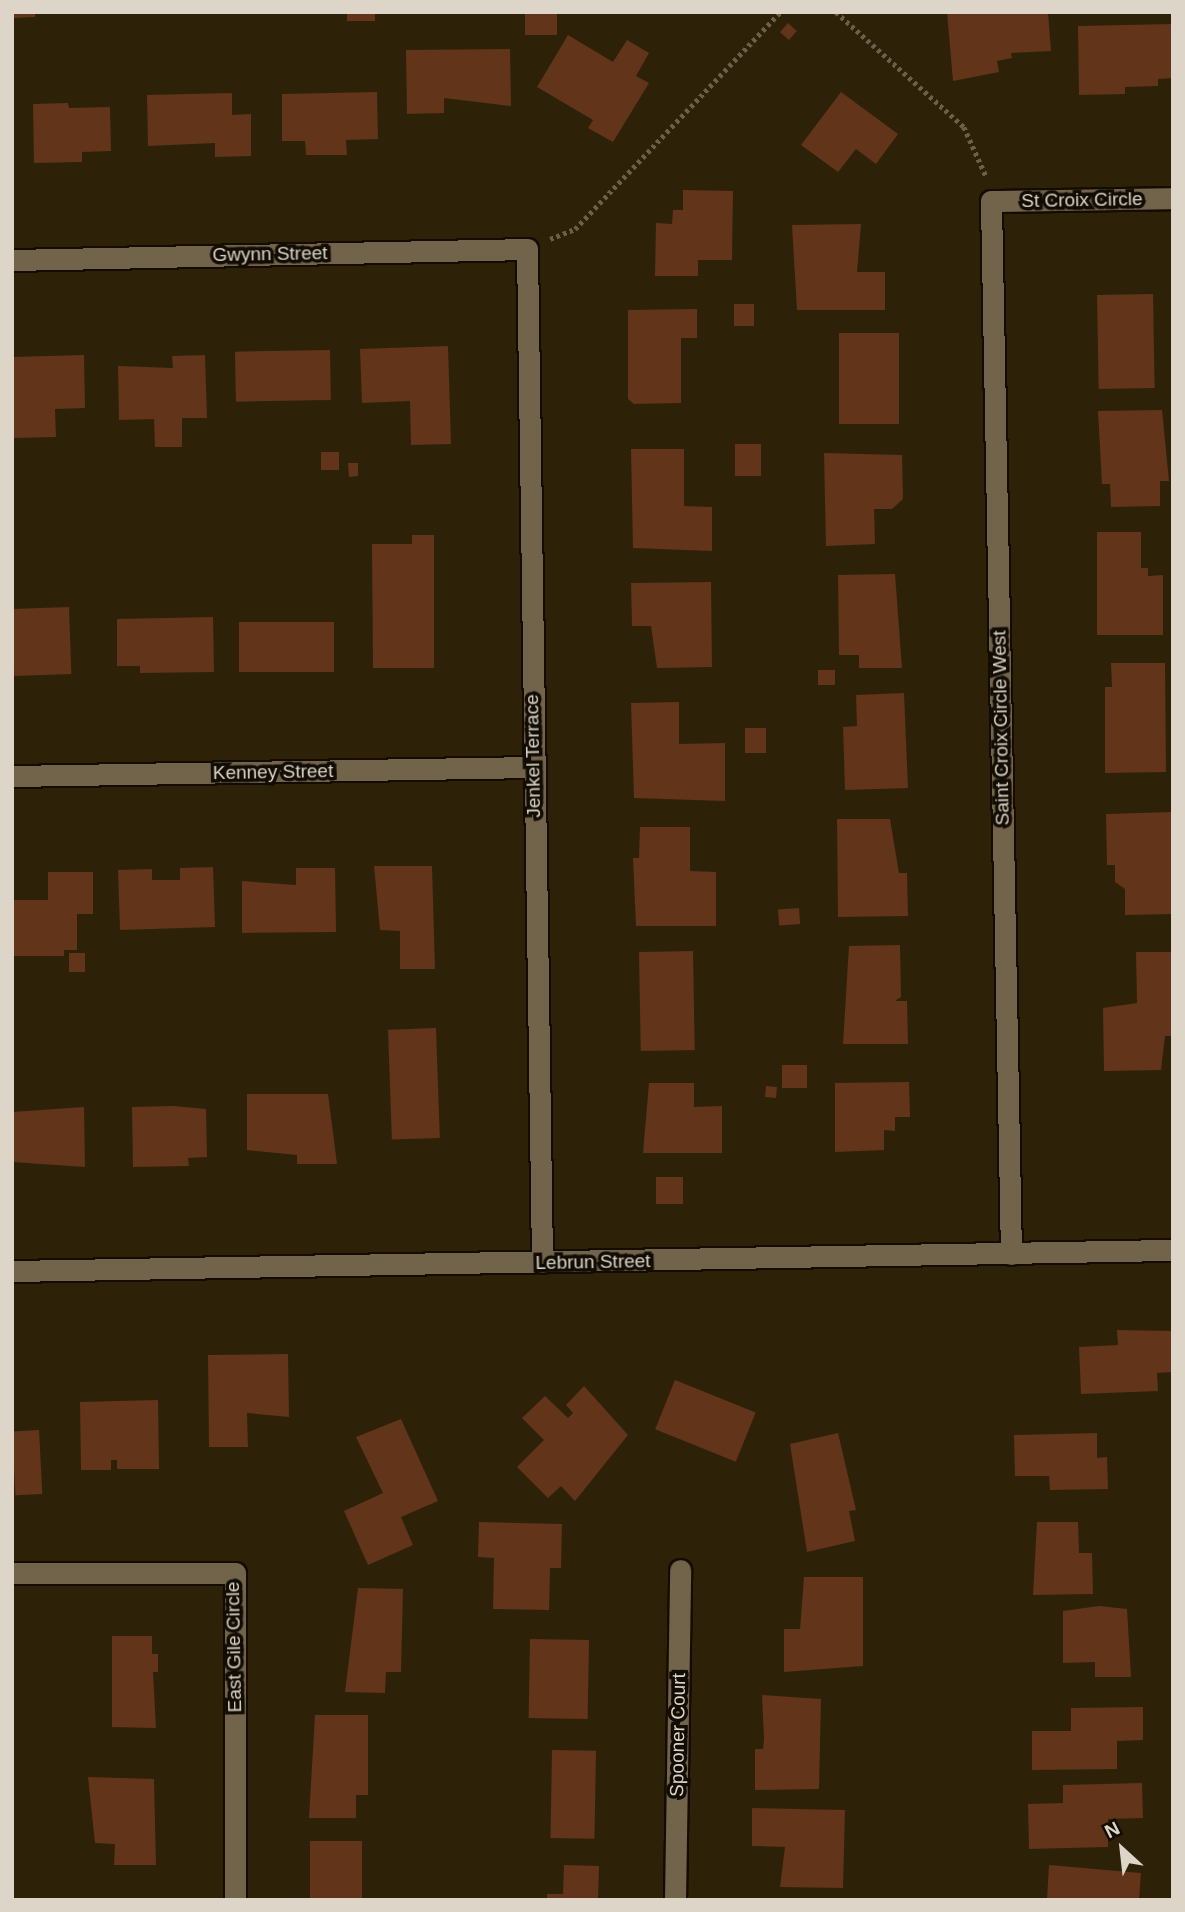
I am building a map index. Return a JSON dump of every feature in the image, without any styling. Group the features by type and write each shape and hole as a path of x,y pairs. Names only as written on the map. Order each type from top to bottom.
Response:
{"street":[{"name":"St Croix Circle","path":"991,201 1173,198"},
{"name":"Saint Croix Circle West","path":"991,201 1011,1254"},
{"name":"Gwynn Street","path":"12,260 527,249"},
{"name":"Jenkel Terrace","path":"527,249 542,1262"},
{"name":"Kenney Street","path":"12,776 533,768"},
{"name":"Lebrun Street","path":"12,1271 1173,1250"},
{"name":"Spooner Court","path":"675,1900 680,1570"},
{"name":"East Gile Circle","path":"12,1573 235,1573 235,1900"}],"path":[{"path":"527,249 575,229 780,12"},
{"path":"836,12 964,127 982,156 991,201"}],"building":[{"path":"14,12 35,12 35,17 14,18"},
{"path":"347,12 375,12 375,21 347,21"},
{"path":"525,12 557,12 557,35 525,35"},
{"path":"947,12 1048,12 1051,51 1011,53 1012,58 997,61 999,72 953,81"},
{"path":"788,23 797,31 789,40 780,32"},
{"path":"1173,24 1173,78 1158,79 1158,86 1125,87 1125,94 1079,95 1078,26"},
{"path":"568,35 613,62 627,40 649,53 636,76 649,83 613,142 588,128 593,120 537,87"},
{"path":"510,49 511,106 444,98 444,113 407,114 406,50"},
{"path":"377,92 378,139 346,140 347,155 306,155 305,141 282,141 282,94"},
{"path":"841,92 898,134 876,164 856,149 838,172 801,145"},
{"path":"232,93 232,115 251,114 251,156 215,157 215,143 148,146 147,95"},
{"path":"68,103 69,108 110,107 111,151 82,152 82,162 34,163 33,104"},
{"path":"683,190 733,191 732,260 698,260 698,276 655,276 656,223 672,224 673,210 683,210"},
{"path":"861,224 857,272 885,272 885,310 797,310 792,225"},
{"path":"1153,294 1155,388 1099,389 1097,295"},
{"path":"734,304 754,304 754,326 734,326"},
{"path":"697,309 697,338 681,338 681,403 634,404 628,399 628,310"},
{"path":"839,333 899,333 899,424 839,424"},
{"path":"448,346 451,444 411,445 410,401 362,403 360,349"},
{"path":"330,350 331,400 236,402 235,352"},
{"path":"84,355 85,408 55,409 56,437 13,438 12,357"},
{"path":"205,355 207,418 182,418 182,447 155,447 154,419 119,420 118,366 173,368 172,356"},
{"path":"1162,410 1169,481 1160,481 1160,506 1111,507 1110,484 1102,484 1098,411"},
{"path":"735,444 761,444 761,476 735,476"},
{"path":"631,449 684,449 684,506 712,507 712,551 633,548"},
{"path":"321,452 339,452 339,470 321,470"},
{"path":"824,453 902,455 903,499 892,509 874,509 875,544 826,546"},
{"path":"348,463 358,463 358,476 349,477"},
{"path":"1097,532 1141,532 1141,568 1148,568 1148,576 1163,575 1163,635 1097,635"},
{"path":"412,535 434,535 434,668 373,668 372,544 412,544"},
{"path":"895,574 902,668 859,668 859,655 839,655 838,575"},
{"path":"711,582 712,667 657,668 651,626 632,626 631,583"},
{"path":"69,607 71,674 14,676 12,609"},
{"path":"213,617 214,672 140,673 140,666 117,666 117,619"},
{"path":"239,622 334,622 334,672 239,672"},
{"path":"1111,663 1165,663 1166,772 1105,773 1105,687 1112,687"},
{"path":"818,670 835,670 835,685 818,685"},
{"path":"904,693 908,788 845,790 843,727 857,726 856,695"},
{"path":"679,702 679,744 725,743 725,801 634,798 631,703"},
{"path":"745,728 766,728 766,753 745,753"},
{"path":"1173,812 1173,914 1125,915 1125,889 1115,882 1115,865 1107,865 1106,814"},
{"path":"837,819 890,819 899,873 907,873 908,916 838,917"},
{"path":"640,827 690,827 690,871 716,872 716,926 636,926 633,858 639,858"},
{"path":"374,866 432,866 435,969 400,969 400,931 380,930"},
{"path":"213,867 215,927 120,930 118,870 152,869 152,880 180,880 180,868"},
{"path":"296,868 335,868 336,932 242,933 242,881 296,885"},
{"path":"48,872 93,872 93,914 77,914 77,950 64,950 64,956 12,956 12,900 48,900"},
{"path":"799,908 800,924 779,925 778,909"},
{"path":"900,945 901,997 895,1001 907,1001 908,1044 843,1044 849,946"},
{"path":"693,951 695,1050 641,1051 639,952"},
{"path":"1136,952 1173,952 1173,1036 1165,1036 1161,1070 1104,1071 1103,1008 1137,1003"},
{"path":"69,953 85,953 85,972 69,972"},
{"path":"436,1028 440,1138 392,1140 388,1030"},
{"path":"782,1065 807,1065 807,1088 782,1088"},
{"path":"909,1082 910,1117 895,1117 895,1131 884,1130 884,1150 835,1152 835,1083"},
{"path":"649,1083 694,1083 694,1107 722,1106 722,1153 643,1153"},
{"path":"766,1086 777,1087 776,1098 765,1097"},
{"path":"247,1094 328,1094 337,1164 297,1164 297,1155 247,1150"},
{"path":"173,1106 206,1109 207,1157 188,1158 189,1166 133,1167 132,1107"},
{"path":"84,1107 85,1167 12,1162 12,1112"},
{"path":"656,1177 683,1177 683,1204 656,1204"},
{"path":"1117,1330 1173,1331 1173,1372 1157,1373 1158,1391 1081,1394 1079,1347 1118,1345"},
{"path":"288,1354 289,1417 247,1413 248,1447 209,1447 208,1355"},
{"path":"675,1380 756,1413 736,1462 655,1429"},
{"path":"584,1386 628,1435 575,1501 561,1486 548,1498 517,1467 544,1440 522,1418 545,1396 568,1418 573,1413 566,1405"},
{"path":"158,1400 159,1469 117,1469 117,1460 111,1460 111,1470 81,1470 80,1402"},
{"path":"401,1419 438,1501 401,1517 413,1545 368,1565 344,1511 383,1493 356,1437"},
{"path":"39,1430 42,1494 15,1495 12,1431"},
{"path":"838,1433 856,1510 849,1511 855,1541 807,1552 790,1444"},
{"path":"1097,1433 1097,1458 1107,1457 1108,1489 1050,1490 1049,1476 1015,1476 1014,1435"},
{"path":"479,1522 562,1524 561,1568 550,1568 549,1610 493,1609 494,1558 478,1557"},
{"path":"1037,1522 1078,1522 1079,1553 1092,1553 1093,1594 1033,1595"},
{"path":"804,1577 863,1577 863,1666 784,1672 784,1629 800,1629"},
{"path":"358,1588 403,1589 401,1672 386,1672 385,1693 345,1692"},
{"path":"1099,1606 1127,1609 1131,1677 1095,1677 1095,1662 1063,1663 1063,1611"},
{"path":"112,1636 152,1636 152,1654 158,1654 158,1672 153,1672 156,1728 112,1727"},
{"path":"530,1639 589,1640 588,1719 529,1718"},
{"path":"762,1695 821,1699 819,1789 755,1790 755,1749 763,1749 764,1739"},
{"path":"1143,1707 1143,1740 1117,1741 1117,1769 1032,1770 1032,1731 1071,1731 1071,1708"},
{"path":"315,1715 368,1715 368,1795 356,1795 356,1818 309,1818"},
{"path":"552,1750 596,1751 594,1839 550,1838"},
{"path":"88,1777 154,1779 156,1865 114,1865 115,1844 95,1843"},
{"path":"1142,1783 1143,1818 1108,1819 1108,1847 1029,1849 1028,1804 1063,1803 1063,1785"},
{"path":"752,1808 845,1810 843,1888 780,1887 785,1847 752,1846"},
{"path":"310,1841 362,1841 362,1900 310,1900"},
{"path":"564,1865 599,1866 598,1900 547,1900 547,1894 563,1894"},
{"path":"1049,1865 1141,1873 1139,1900 1047,1900"}]}
